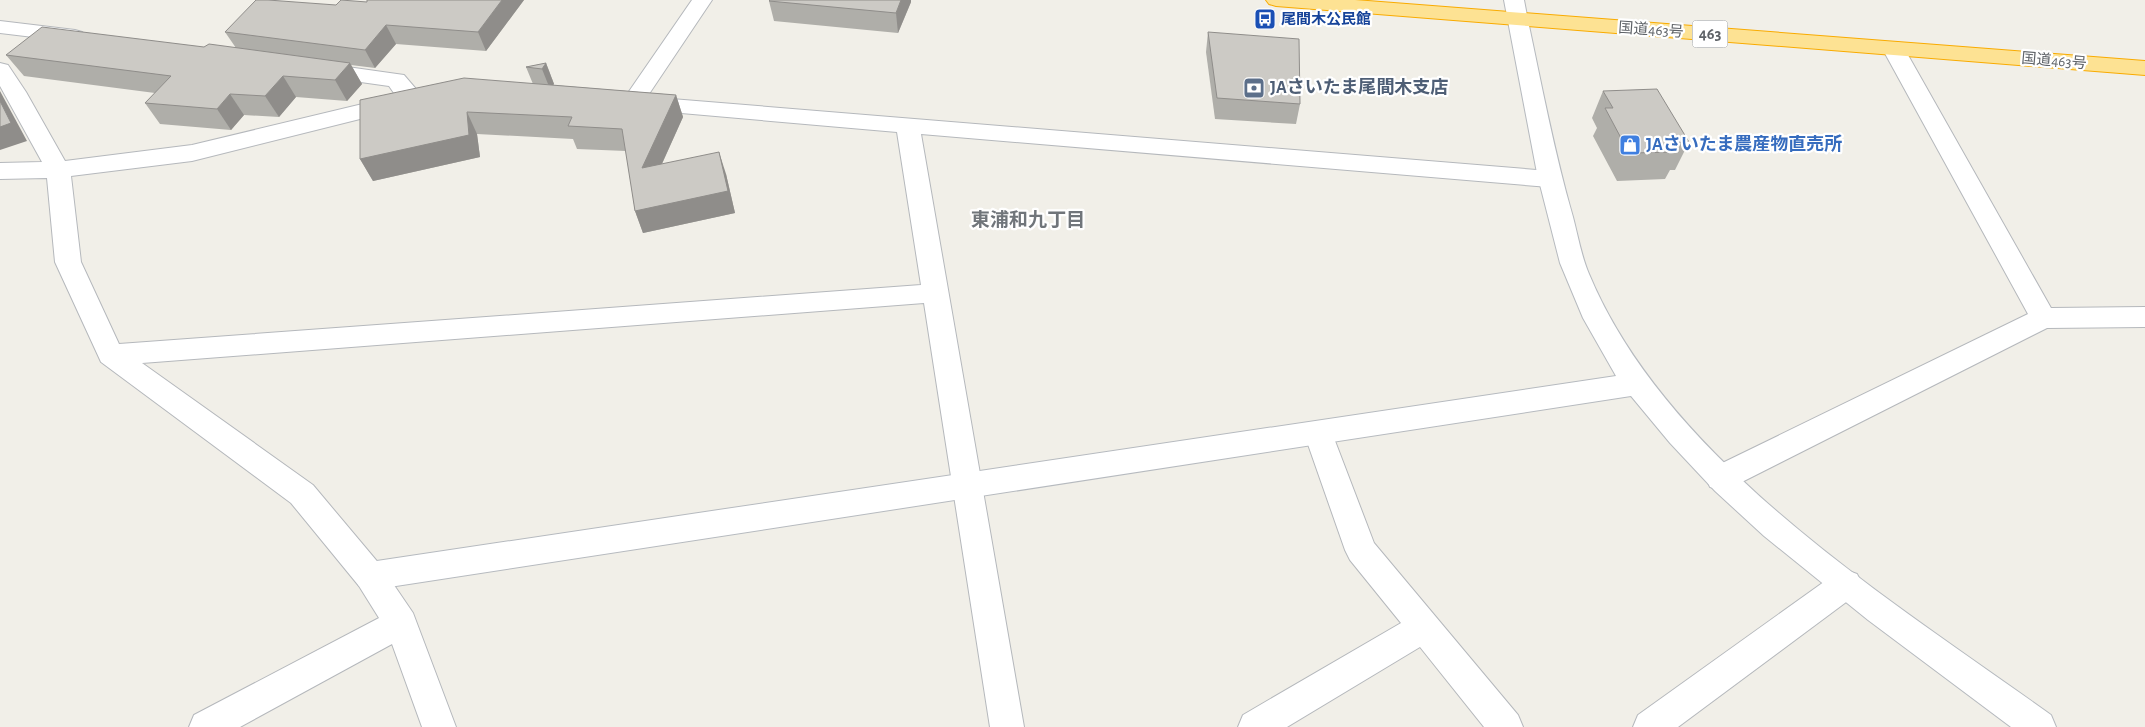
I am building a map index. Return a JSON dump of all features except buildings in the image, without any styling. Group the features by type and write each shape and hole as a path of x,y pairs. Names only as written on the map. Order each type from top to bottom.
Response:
{"highway":[{"name":"国道463号","path":"1276,0 1516,10 1893,48 2145,68"}],"street":[{"path":"702,0 622,103 1550,179"},
{"path":"1516,10 1550,179 1576,275 1614,347 1637,384 1721,478 1784,535 1846,584 2040,727"},
{"path":"0,27 90,38"},
{"path":"1893,48 2043,318"},
{"path":"0,171 58,170 192,153 417,97 396,80 297,67"},
{"path":"0,70 58,170 68,262 110,354 302,494 370,576 401,623 439,727"},
{"path":"908,127 1006,727"},
{"path":"110,354 935,293"},
{"path":"1721,478 2043,318 2145,317"},
{"path":"370,576 1637,384"},
{"path":"1318,433 1362,550 1506,727"},
{"path":"1650,727 1846,584"},
{"path":"206,727 401,623"},
{"path":"1255,727 1424,627"}],"place":[{"name":"尾間木公民館","path":"1265,19"},
{"name":"JAさいたま尾間木支店","path":"1254,88"},
{"name":"JAさいたま農産物直売所","path":"1630,145"}],"district":[{"name":"東浦和九丁目","path":"1028,220"}]}
